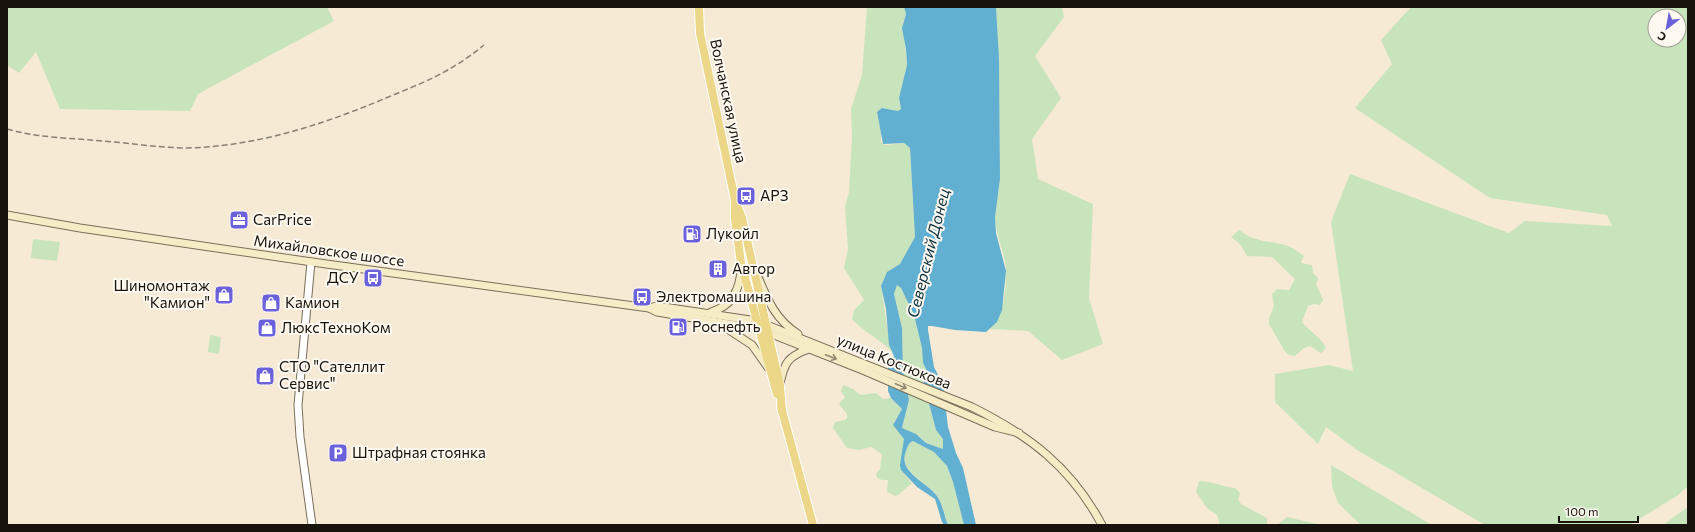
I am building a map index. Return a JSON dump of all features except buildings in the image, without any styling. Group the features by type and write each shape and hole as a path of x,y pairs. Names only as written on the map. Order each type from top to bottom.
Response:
{"main road":[{"name":"Волчанская улица","path":"698,7 700,33 735,200 742,218 752,264 769,371 782,412 813,525"},
{"name":"Волчанская улица","path":"735,200 735,219 742,263 761,325 768,333 780,386 782,412"},
{"name":"Михайловское шоссе","path":"7,215 80,228 311,262 649,308 657,312 717,322 761,325"},
{"path":"708,313 723,307 732,300 740,281 742,263"},
{"path":"752,264 773,311 788,328 816,344"},
{"name":"Михайловское шоссе","path":"649,308 657,306 708,313 761,325"},
{"path":"717,322 752,345 769,371"},
{"name":"улица Костюкова","path":"761,325 816,344 995,427 1019,433"},
{"name":"улица Костюкова","path":"768,333 972,407 1019,433 1041,448 1064,469 1091,505 1102,525"},
{"path":"780,386 785,364 790,358 799,352 809,349"}],"street":[{"path":"311,262 298,405 300,437 312,525"}],"green space":[{"path":"7,7 327,7 334,21 198,94 190,111 60,109 36,52 19,73 7,65"},
{"path":"867,7 904,7 906,14 903,23 907,65 899,98 901,109 898,111 882,108 877,114 881,132 881,142 885,145 904,143 910,148 915,237 900,264 885,276 881,286 891,351 852,319 854,310 864,300 844,268 848,249 845,207 849,192 852,136 851,109 862,75"},
{"path":"996,7 1062,7 1064,17 1035,56 1061,98 1032,139 1038,179 1093,204 1089,298 1103,344 1062,360 1028,331 990,329 995,323 1001,309 1005,295 1006,280 1006,265 995,219 995,208 1000,177"},
{"path":"1411,7 1688,7 1688,486 1677,496 1629,525 1485,525 1357,450 1326,427 1318,444 1275,402 1275,374 1329,365 1353,371 1331,222 1350,174 1509,233 1525,221 1612,226 1607,215 1490,198 1355,108 1392,64 1381,40"},
{"path":"1239,230 1249,237 1291,247 1304,256 1301,263 1312,265 1313,273 1318,278 1316,284 1323,300 1320,305 1314,304 1308,306 1302,322 1324,344 1326,348 1321,353 1310,346 1304,348 1295,356 1289,355 1284,350 1269,324 1269,318 1274,306 1272,294 1277,289 1289,290 1295,279 1272,257 1247,256 1241,245 1231,237"},
{"path":"33,239 60,242 57,261 31,258"},
{"path":"897,285 901,288 914,315 922,348 924,366 927,371 923,381 936,430 943,439 943,449 926,443 919,436 902,428 909,400 903,371 902,328 894,294"},
{"path":"210,335 221,337 219,354 208,352"},
{"path":"843,385 853,389 860,395 876,393 883,399 891,398 902,409 894,422 904,439 901,461 902,470 912,483 898,495 895,496 887,492 888,480 877,477 876,474 880,469 882,454 871,447 859,450 847,448 833,428 835,422 845,420 847,418 847,414 839,404 845,397 841,391"},
{"path":"910,441 916,441 934,452 947,466 953,482 964,525 948,525 938,496 916,477 906,465 904,458 905,450"},
{"path":"1331,465 1432,525 1361,525 1338,503 1332,486"},
{"path":"1199,481 1235,488 1240,493 1238,499 1241,504 1267,518 1267,525 1220,525 1217,515 1207,508 1196,492"},
{"path":"1688,507 1688,525 1663,525"},
{"path":"1287,517 1317,524 1319,525 1277,525"}],"water":[{"name":"Северский Донец","path":"904,7 996,7 999,59 1000,179 995,217 996,233 1006,271 1002,310 997,322 986,332 955,330 928,326 934,367 943,385 948,427 956,453 963,468 976,525 964,525 953,482 947,466 934,452 913,441 908,445 904,458 909,471 937,496 941,503 948,525 944,525 942,522 935,499 917,487 901,470 900,465 904,439 893,425 902,409 891,398 888,391 888,363 894,356 889,345 886,309 881,286 887,272 900,264 915,237 910,148 904,143 883,144 877,112 882,108 898,111 901,109 899,98 907,65 902,28 906,14","holes":["897,285 901,288 914,315 922,348 923,363 927,371 923,381 936,430 943,439 943,449 926,443 916,434 902,428 909,400 903,371 902,328 894,294"]}],"railway":[{"path":"7,129 43,136 167,147 188,148 239,143 289,132 362,108 437,76 484,45"}],"place":[{"name":"АРЗ","path":"746,196"},
{"name":"CarPrice","path":"239,220"},
{"name":"Лукойл","path":"692,234"},
{"name":"Автор","path":"718,269"},
{"name":"ДСУ","path":"373,278"},
{"name":"Шиномонтаж \"Камион\"","path":"224,295"},
{"name":"Электромашина","path":"642,297"},
{"name":"Камион","path":"271,303"},
{"name":"Роснефть","path":"678,327"},
{"name":"ЛюксТехноКом","path":"267,328"},
{"name":"СТО \"Сателлит Сервис\"","path":"265,376"},
{"name":"Штрафная стоянка","path":"338,453"}]}
